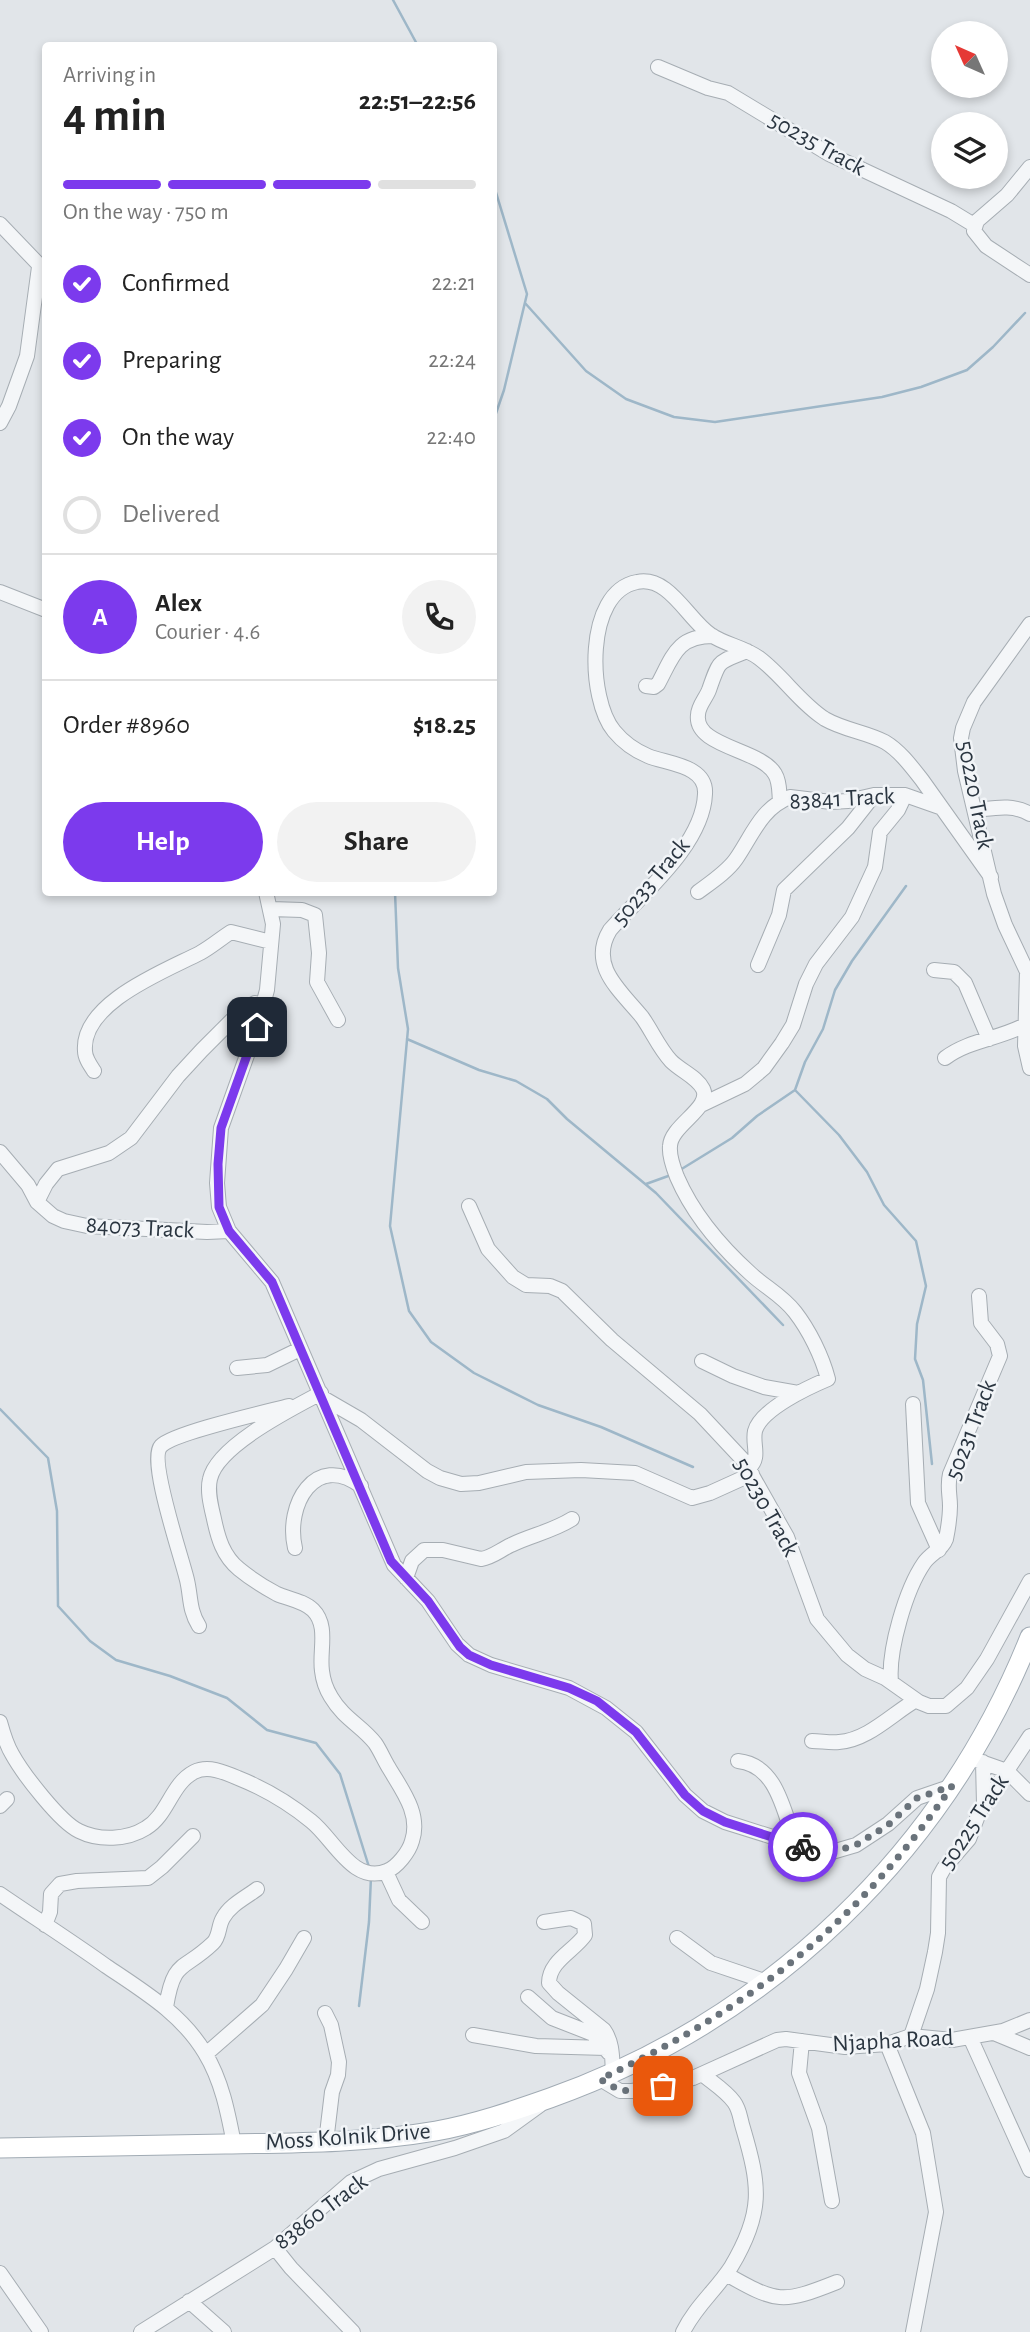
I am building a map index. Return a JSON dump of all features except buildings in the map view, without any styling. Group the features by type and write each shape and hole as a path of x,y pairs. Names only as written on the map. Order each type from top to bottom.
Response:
{"main road":[{"name":"Moss Kolnik Drive","path":"0,2148 326,2142 436,2131 465,2125 549,2098 607,2064 670,2045 767,1982 819,1940 867,1894 911,1843 952,1786 977,1760 1030,1637"}],"street":[{"name":"50235 Track","path":"658,67 708,88 728,93 829,154 951,211 974,225"},
{"path":"1030,166 1007,195 974,225 976,236 986,246 1030,275"},
{"path":"0,224 42,268"},
{"path":"1,424 27,356 42,274"},
{"name":"50233 Track","path":"701,1105 705,1096 701,1086 667,1056 640,1015 615,988 607,974 602,955 610,930 654,883 694,832 704,804 705,785 698,776 681,765 645,755 615,732 603,711 595,654 596,637 603,615 618,593 635,582 647,581 664,589 713,636 760,659 826,719 890,747 909,764 991,877"},
{"path":"0,592 42,608"},
{"name":"50220 Track","path":"1028,974 1005,925 962,751 963,728 974,702 1030,624"},
{"path":"646,686 654,687 658,684 675,652 685,642 700,636 713,636"},
{"path":"747,651 728,657 717,667 698,710 698,722 707,735 719,743 759,758 767,765 778,781 780,801"},
{"path":"758,965 779,915 784,890 848,828 874,795"},
{"name":"83841 Track","path":"698,892 734,862 760,820 780,801 793,796 831,802 874,795 905,795 943,808"},
{"path":"199,1626 190,1607 188,1581 162,1483 159,1450 164,1444 192,1433 322,1396 361,1420 427,1471 461,1484 479,1483 526,1472 581,1470 635,1473 692,1498 710,1493 751,1471 756,1458 757,1426 770,1412 798,1393 828,1379 813,1342 795,1312 728,1251 705,1224 678,1178 671,1158 671,1141 678,1128 701,1105 745,1084 764,1068 782,1043 793,1025 806,984 816,964 852,917 875,867 880,832 898,810 905,795"},
{"path":"976,810 1011,807 1021,808 1030,814"},
{"path":"267,896 271,909 271,942 264,1005 219,1139 219,1207 229,1231 272,1282 391,1561 428,1601 460,1647 469,1655 491,1665 569,1688 597,1701 636,1732 676,1784 703,1811 725,1822 821,1852 842,1850 856,1845 888,1825 917,1798 952,1786"},
{"path":"271,909 302,909 315,915 319,953 317,982 338,1020"},
{"path":"93,1071 85,1051 91,1026 102,1012 130,989 213,946 232,932 271,942"},
{"path":"934,970 954,972 965,983 989,1039"},
{"path":"1028,974 1025,1046 1030,1068"},
{"path":"37,1202 58,1169 109,1153 131,1138 178,1076 241,1011 256,1003 264,1005"},
{"path":"945,1058 959,1048 1008,1035 1026,1025"},
{"name":"84073 Track","path":"0,1152 28,1185 37,1202 58,1219 73,1224 207,1233 229,1231"},
{"name":"50230 Track","path":"469,1206 488,1249 513,1278 526,1285 550,1286 562,1291 638,1362 700,1414 751,1471 787,1537 817,1619 855,1662 916,1700 935,1706 946,1706 967,1688 996,1646 1024,1587 1030,1581"},
{"name":"50231 Track","path":"891,1682 890,1659 909,1597 925,1562 939,1550 946,1539 950,1474 1000,1356 997,1344 981,1323 979,1296"},
{"path":"237,1368 267,1365 300,1349"},
{"path":"702,1361 764,1387 798,1393"},
{"path":"0,1722 8,1745 28,1777 62,1818 83,1833 113,1837 142,1830 160,1815 190,1774 209,1769 245,1781 299,1812 325,1834 353,1866 371,1875 386,1872 397,1864 412,1843 414,1822 409,1801 374,1741 350,1721 329,1694 322,1673 320,1617 307,1605 272,1591 232,1563 218,1537 211,1505 210,1478 223,1454 306,1401"},
{"path":"914,1404 918,1503 939,1550"},
{"path":"295,1548 292,1524 295,1510 300,1496 309,1484 332,1475 344,1475 361,1486"},
{"path":"406,1578 412,1561 424,1550 443,1550 487,1558 509,1545 555,1529 572,1519"},
{"path":"812,1741 848,1741 916,1700"},
{"name":"50225 Track","path":"911,2036 936,1952 939,1877 969,1839 976,1818 1029,1740"},
{"path":"984,1805 977,1760 1007,1771 1030,1794"},
{"path":"738,1761 755,1765 769,1779 783,1807 796,1845"},
{"path":"45,1925 51,1909 51,1894 60,1884 148,1878 193,1836"},
{"path":"386,1872 403,1906 422,1922"},
{"path":"166,2007 169,1985 174,1975 215,1941 225,1914 257,1889"},
{"path":"0,1894 166,2007 194,2036 206,2054 222,2091 234,2144"},
{"path":"544,1922 571,1918 583,1924 583,1938 555,1965 549,1975 549,1983 604,2030 609,2037 607,2064"},
{"path":"677,1937 710,1963 767,1982"},
{"path":"206,2054 262,2005 281,1979 304,1938"},
{"path":"528,1997 552,2018 588,2030 607,2064"},
{"path":"325,2013 331,2025 339,2062 326,2142"},
{"name":"Njapha Road","path":"607,2064 620,2091 632,2091 663,2086 702,2074 770,2042 786,2039 845,2047 887,2044 911,2036 952,2040 994,2033 1030,2020"},
{"path":"994,2033 1030,2048"},
{"path":"473,2035 536,2046 607,2064"},
{"path":"970,2037 1030,2170"},
{"path":"802,2041 799,2073 819,2128 832,2201"},
{"path":"887,2044 923,2133 936,2213 913,2332"},
{"path":"683,2332 690,2316 726,2274 754,2215 758,2199 750,2150 738,2108 730,2097 702,2074"},
{"name":"83860 Track","path":"141,2332 275,2248 351,2182 379,2169 504,2131 549,2098"},
{"path":"275,2248 353,2332"},
{"path":"0,2273 41,2332"},
{"path":"726,2274 764,2294 782,2299 837,2281"},
{"path":"189,2301 224,2332"},
{"path":"335,2314 339,2332"}],"waterway":[{"path":"393,0 416,42"},
{"path":"497,196 527,294 497,410"},
{"path":"525,303 586,371 626,399 674,417 715,422 882,397 921,387 967,370 1025,313"},
{"path":"680,1170 732,1138 757,1116 795,1090 805,1062 823,1029 835,990 852,961 906,886"},
{"path":"395,896 398,968 408,1029 390,1226 409,1311 431,1342 474,1373 538,1405 601,1427 693,1467"},
{"path":"407,1039 479,1070 516,1081 547,1099 656,1193 783,1325"},
{"path":"795,1090 839,1135 867,1172 884,1205 916,1241 926,1286 917,1324 915,1359 923,1380 932,1464"},
{"path":"646,1184 671,1175"},
{"path":"0,1409 48,1458 57,1511 58,1606 90,1641 116,1660 170,1676 227,1698 267,1730 316,1743 340,1774 369,1867"},
{"path":"359,2006 369,1922 371,1877"}],"way so far":[{"path":"663,2086 620,2091 600,2079 670,2045 777,1975 867,1894 911,1843 952,1786 917,1798 888,1825 856,1845 832,1852 803,1847"}],"route":[{"path":"257,1027 221,1128 217,1183 219,1207 229,1231 272,1282 391,1561 428,1601 460,1647 469,1655 491,1665 569,1688 597,1701 636,1732 667,1774 703,1811 725,1822 803,1847"}]}
